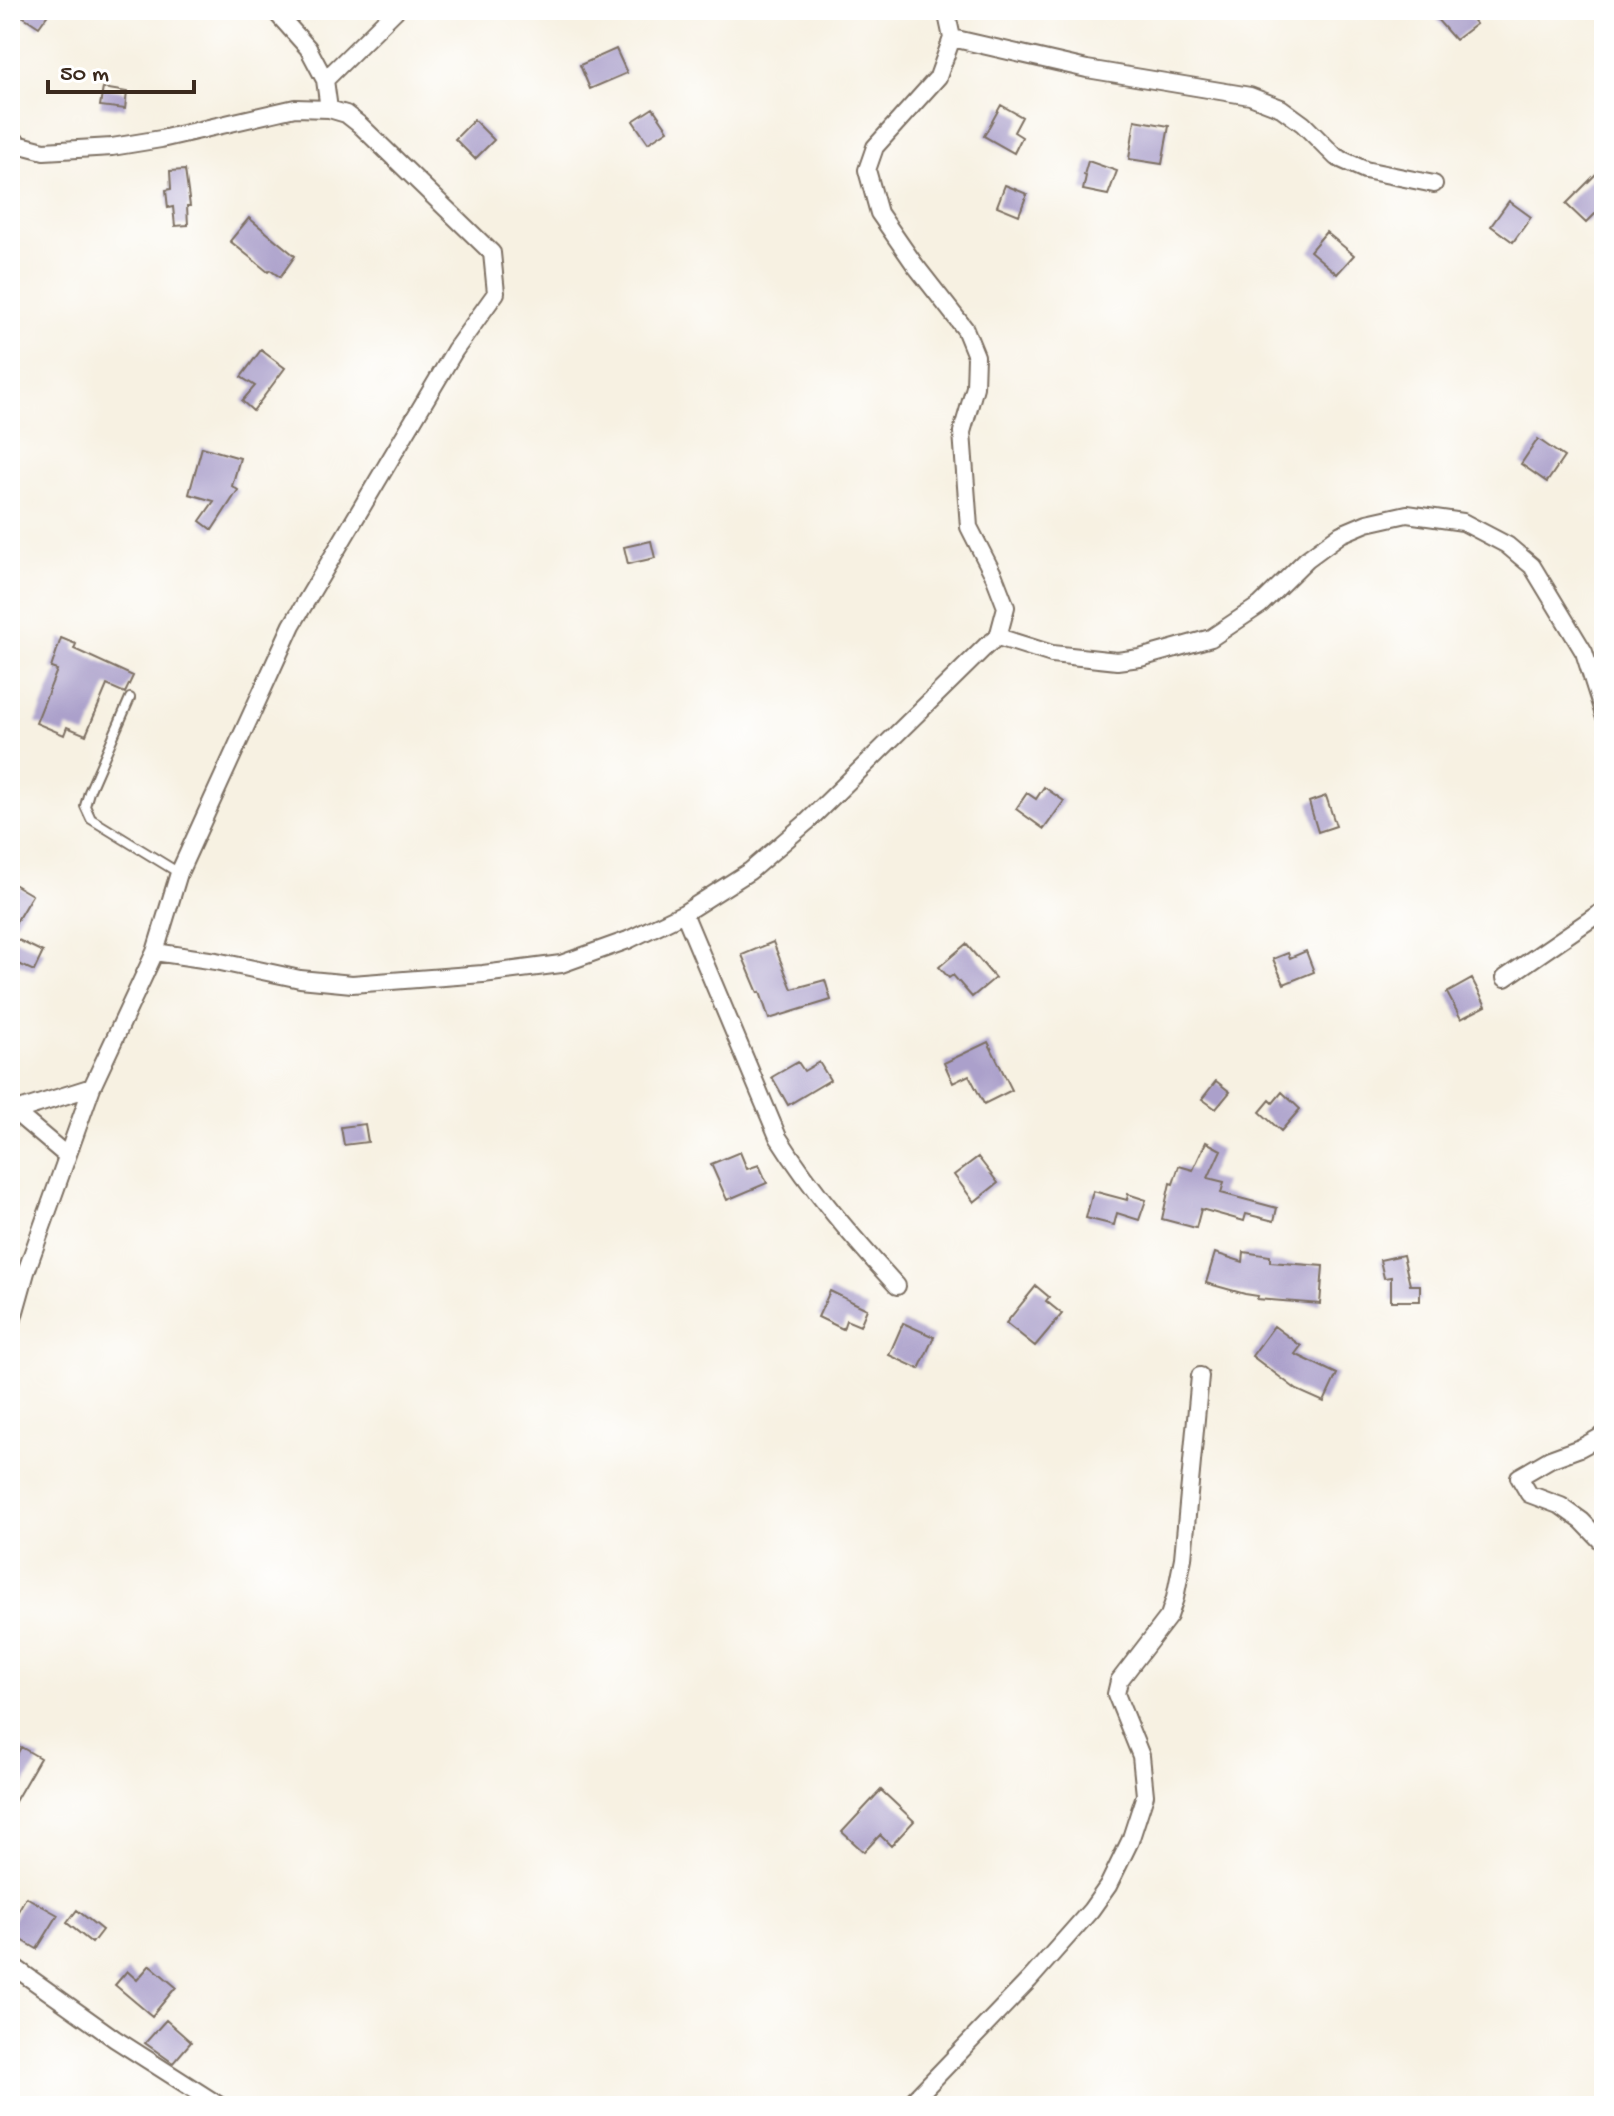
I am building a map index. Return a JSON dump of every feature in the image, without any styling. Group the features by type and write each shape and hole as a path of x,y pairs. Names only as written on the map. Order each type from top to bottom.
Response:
{"street":[{"path":"274,10 308,48 325,80 329,109"},
{"path":"325,80 396,10"},
{"path":"155,952 300,979 352,984 483,974 561,964 628,940 684,913 750,871 807,822 998,637 1006,607 969,527 962,432 975,387 976,356 965,329 879,213 867,170 875,147 938,77 952,38 946,10"},
{"path":"952,38 1087,69 1250,96 1281,108 1303,124 1336,157 1365,170 1434,184"},
{"path":"10,138 21,145 44,151 112,147 295,108 329,109 346,114 492,253 496,293 439,375 292,625 179,873 155,952 92,1087 26,1272 10,1329"},
{"path":"998,637 1052,654 1117,661 1140,658 1211,638 1260,605 1307,559 1341,534 1367,523 1407,514 1463,522 1507,545 1532,566 1584,652 1604,715"},
{"path":"1505,978 1604,910"},
{"path":"684,913 778,1137 835,1215 897,1286"},
{"path":"13,1113 92,1087"},
{"path":"13,1113 67,1156"},
{"path":"908,2106 1003,2008 1091,1910 1108,1886 1130,1841 1145,1795 1141,1756 1116,1694 1119,1681 1169,1616 1175,1598 1183,1558 1200,1376"},
{"path":"1604,1435 1550,1459 1519,1477 1529,1494 1561,1506 1582,1521 1604,1544"},
{"path":"10,1964 115,2039 220,2106"}],"lane":[{"path":"130,698 85,806 91,819 179,873"}],"building":[{"path":"13,10 51,10 39,27"},
{"path":"1429,10 1464,10 1476,24 1455,40"},
{"path":"616,49 627,73 590,89 580,65"},
{"path":"103,88 127,92 125,109 100,106"},
{"path":"1001,105 1022,117 1014,132 1022,137 1014,153 984,136"},
{"path":"653,108 668,130 648,143 633,121"},
{"path":"474,120 494,140 475,159 455,139"},
{"path":"1135,120 1169,126 1162,164 1129,159"},
{"path":"1088,161 1117,171 1108,195 1083,190"},
{"path":"185,170 190,206 187,206 188,225 175,226 173,207 168,208 166,190 171,189 170,171"},
{"path":"1596,174 1604,182 1604,205 1586,223 1566,204"},
{"path":"1005,185 1027,194 1019,215 997,206"},
{"path":"1509,201 1531,217 1513,242 1491,226"},
{"path":"249,218 295,256 280,277 270,270 268,272 230,241"},
{"path":"1326,232 1354,255 1337,274 1310,251"},
{"path":"261,350 285,368 253,411 242,401 255,386 241,377"},
{"path":"1538,439 1564,457 1547,482 1521,464"},
{"path":"202,447 240,458 232,486 238,490 212,530 200,521 214,501 189,494"},
{"path":"651,541 655,558 628,564 624,547"},
{"path":"61,638 76,644 74,649 133,676 125,693 107,685 86,735 67,727 64,735 36,723 57,670 51,668"},
{"path":"1044,787 1064,801 1044,829 1016,809 1027,793 1036,799"},
{"path":"1326,796 1336,826 1318,832 1309,802"},
{"path":"10,882 32,895 10,932"},
{"path":"10,936 43,952 34,971 10,960"},
{"path":"773,942 792,989 825,980 831,1000 769,1019 742,955"},
{"path":"966,944 995,978 972,997 953,975 949,978 939,967"},
{"path":"1306,951 1314,972 1284,984 1273,959 1288,953 1290,958"},
{"path":"1472,979 1486,1006 1461,1019 1447,993"},
{"path":"988,1042 1012,1090 984,1104 969,1075 953,1083 944,1063"},
{"path":"798,1062 804,1071 819,1062 830,1080 788,1105 772,1077"},
{"path":"1216,1081 1230,1092 1216,1109 1202,1099"},
{"path":"1282,1092 1300,1109 1281,1131 1260,1112"},
{"path":"365,1124 368,1142 344,1145 341,1127"},
{"path":"1206,1142 1221,1150 1208,1178 1224,1182 1221,1193 1277,1208 1274,1221 1246,1214 1244,1221 1201,1209 1196,1228 1162,1219 1170,1183 1173,1184 1179,1166 1193,1170"},
{"path":"740,1152 747,1169 759,1165 767,1183 727,1200 711,1164"},
{"path":"978,1157 998,1183 974,1202 954,1175"},
{"path":"1093,1191 1127,1200 1128,1194 1146,1200 1139,1220 1117,1213 1114,1225 1086,1218"},
{"path":"1244,1252 1270,1256 1270,1262 1323,1266 1320,1304 1257,1299 1258,1296 1206,1283 1215,1253 1243,1262"},
{"path":"1403,1255 1410,1285 1420,1285 1420,1301 1391,1301 1391,1277 1384,1278 1380,1260"},
{"path":"1036,1286 1049,1297 1046,1301 1062,1314 1035,1346 1006,1323"},
{"path":"830,1291 867,1309 860,1326 846,1320 843,1329 818,1317"},
{"path":"903,1323 934,1337 919,1369 889,1355"},
{"path":"1274,1326 1301,1346 1295,1354 1337,1374 1324,1402 1297,1390 1252,1356"},
{"path":"21,1747 40,1758 10,1810 10,1767"},
{"path":"881,1790 914,1821 891,1846 880,1835 864,1852 842,1832"},
{"path":"26,1897 58,1915 37,1949 10,1933 10,1925"},
{"path":"77,1910 102,1930 92,1943 67,1923"},
{"path":"150,1965 176,1987 152,2016 115,1985 127,1971 137,1980"},
{"path":"166,2020 191,2042 173,2063 145,2043"}]}
